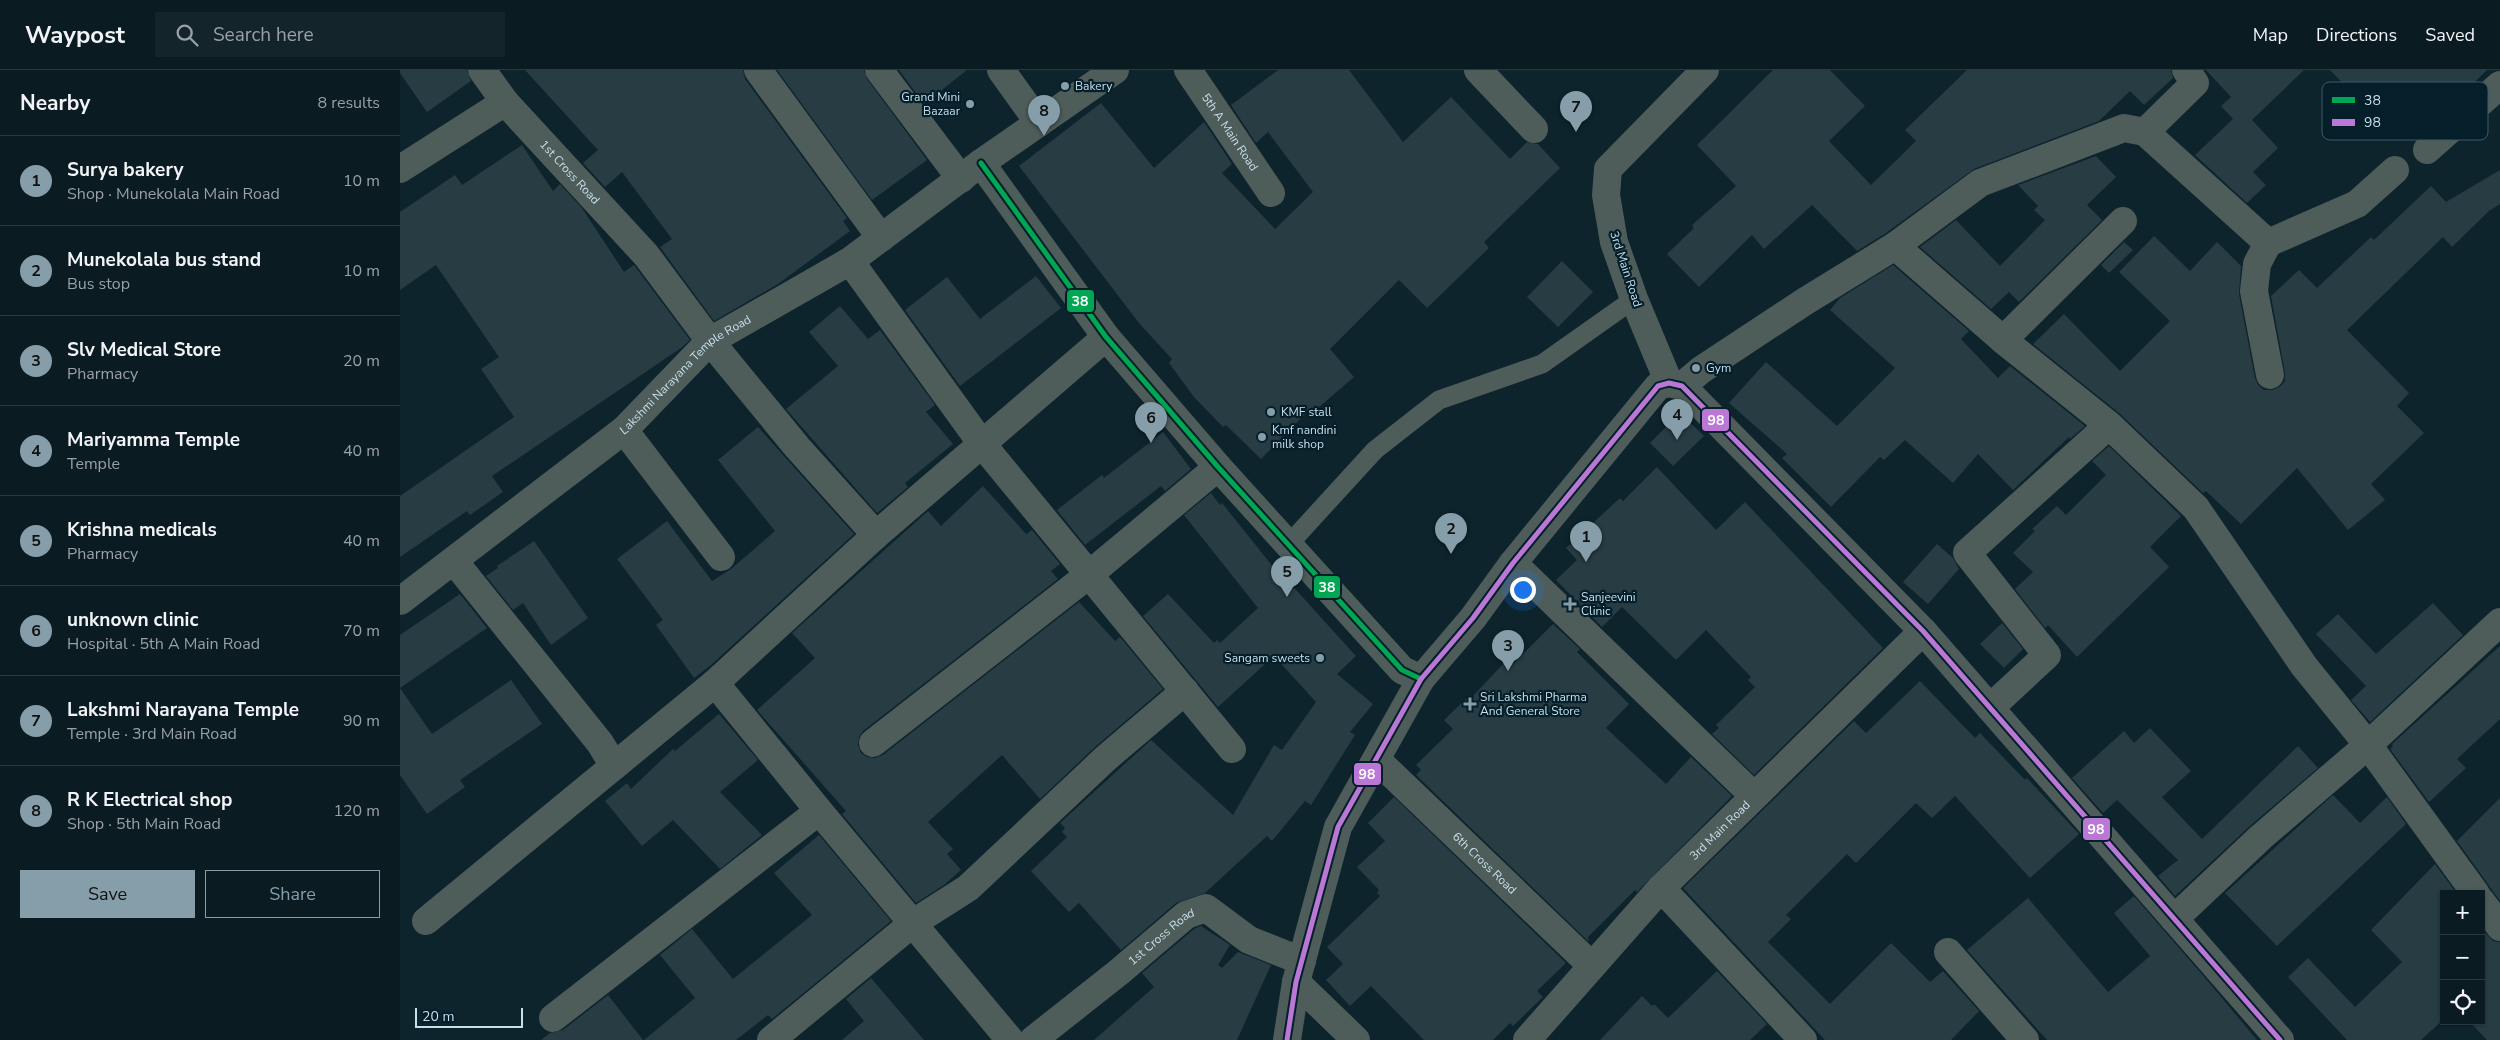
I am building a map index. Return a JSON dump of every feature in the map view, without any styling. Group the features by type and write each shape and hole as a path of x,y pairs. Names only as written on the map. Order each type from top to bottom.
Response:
{"street":[{"name":"1st Cross Road","path":"482,70 505,102 646,255 710,341 797,447 876,536"},
{"path":"758,70 881,238"},
{"path":"880,70 971,171 1106,337 1218,467 1402,670 1422,679"},
{"path":"1001,70 1039,123"},
{"name":"Lakshmi Narayana Temple Road","path":"400,601 624,430 710,341 850,261 971,171 1115,70"},
{"name":"5th A Main Road","path":"1188,70 1271,193"},
{"path":"1478,70 1534,128"},
{"name":"3rd Main Road","path":"1670,385 1634,299 1614,242 1606,195 1608,169 1705,70"},
{"path":"2145,132 2195,83 2186,70"},
{"path":"2488,96 2500,85"},
{"path":"400,169 505,102"},
{"path":"1287,1040 1299,972 1338,827 1422,679 1473,618 1513,563 1670,385 1701,370 1748,338 1895,246 1980,183 2124,128 2145,132 2268,242"},
{"path":"2428,150 2439,140"},
{"path":"2270,375 2254,291 2258,264 2268,242 2357,204 2394,170"},
{"path":"2004,340 2122,221"},
{"path":"1895,246 2004,340 2109,425 2196,508 2304,666 2368,744 2473,890"},
{"path":"850,261 982,444 1232,749"},
{"path":"426,921 715,683 876,536 1106,337"},
{"path":"1670,385 1922,631 2280,1040"},
{"path":"1990,708 2047,654 1967,554 2109,425"},
{"path":"624,430 721,557"},
{"path":"874,743 1088,574 1218,467"},
{"path":"454,561 600,743 614,766"},
{"path":"1513,563 1754,796"},
{"path":"2174,919 2500,622"},
{"name":"3rd Main Road","path":"1527,1040 1661,888 1922,631"},
{"path":"715,683 818,811 1010,1040"},
{"path":"771,1040 913,923 968,888 1106,758 1184,691"},
{"name":"6th Cross Road","path":"1376,760 1592,966"},
{"path":"553,1018 818,811"},
{"path":"1661,888 1803,1040"},
{"path":"2485,906 2500,927"},
{"name":"1st Cross Road","path":"1033,1040 1119,972 1186,915 1206,908 1249,940 1299,972"},
{"path":"1948,952 2025,1040"},
{"path":"1299,972 1356,1040"}],"lane":[{"path":"1289,544 1374,450 1439,400 1542,364 1634,299"}],"building":[{"path":"400,70 467,70 471,81 427,112 400,73"},
{"path":"525,70 743,70 745,79 847,218 843,221 850,231 778,284 714,321 660,247 672,239 622,172 605,187 583,163 598,150"},
{"path":"777,70 864,70 867,79 927,160 872,200"},
{"path":"899,70 967,70 924,104"},
{"path":"1278,70 1349,70 1403,142 1451,97 1510,159 1527,142 1538,144 1560,168 1484,242 1489,248 1427,308 1399,280 1330,349 1354,377 1312,413 1310,409 1261,459 1226,425 1223,427 1194,397 1169,363 1172,359 1139,323 1019,166 1101,103 1154,168 1204,122 1232,164 1222,173 1275,229 1313,192 1268,132 1256,143 1231,105"},
{"path":"1773,70 1830,70 1865,106 1829,141 1871,185 1916,141 1905,130 1967,70 2171,70 2173,78 2144,105 2130,91 2099,121 1974,169 1886,233 1857,251 1812,205 1764,249 1752,235 1699,287 1667,254 1694,228 1692,225 1736,186 1697,145"},
{"path":"2206,70 2304,70 2252,120 2278,148 2253,172 2266,185 2247,203 2195,155 2233,119 2221,106 2231,97"},
{"path":"2330,70 2487,70 2475,82 2342,82"},
{"path":"522,145 553,191 560,184 582,208 624,272 634,265 690,340 492,476 503,492 470,515 467,511 400,557 400,496 514,417 481,369 499,357 436,265 400,290 400,212 455,175 462,185"},
{"path":"2096,156 2116,177 2087,205 2102,220 2019,302 2009,292 1991,309 1920,247 1956,220 2000,266 2045,220 2034,210 2038,206 2018,185"},
{"path":"2500,170 2500,204 2489,211 2452,247 2443,237 2347,330 2409,393 2397,406 2424,433 2371,484 2385,500 2348,530 2297,468 2241,524 2206,491 2203,493 2119,413 2033,344 2064,314 2120,371 2170,321 2119,272 2154,236 2190,271 2217,242 2241,266 2239,294 2255,378 2258,385 2264,390 2273,390 2281,386 2285,381 2285,373 2271,296 2299,270 2317,288 2371,237 2374,240 2431,186 2446,202"},
{"path":"2124,242 2133,250 2109,273 2101,265"},
{"path":"1562,261 1593,292 1558,327 1527,297"},
{"path":"1893,265 1969,331 1961,339 1998,378 2010,366 2085,426 2070,439 2069,437 2013,490 1978,454 1953,483 1905,440 1884,460 1880,457 1831,507 1782,458 1787,454 1729,403 1766,362 1837,426 1895,368 1830,310 1840,298"},
{"path":"1036,276 1061,308 960,386 905,310 947,277 980,319"},
{"path":"840,306 868,339 880,330 935,405 926,412 953,444 905,483 908,487 877,513 786,409 838,366 809,332"},
{"path":"1680,413 1704,436 1673,466 1650,443"},
{"path":"758,427 854,534 711,665 694,678 656,625 663,620 617,559 667,521 712,581 731,569 775,531 718,460"},
{"path":"1163,432 1191,469 1165,491 1161,486 1085,545 1057,510 1102,475 1104,478"},
{"path":"2109,446 2181,516 2150,547 2169,567 2077,657 2048,625 2045,628 2015,589 2033,572 2013,553 2035,531 2032,529 2057,506 2066,515 2106,475 2092,461"},
{"path":"1657,467 1716,530 1745,502 1883,648 1754,775 1712,734 1719,728 1716,725 1755,687 1748,680 1751,677 1706,630 1676,660 1622,607 1602,627 1556,580 1577,560 1566,548 1620,498 1623,501"},
{"path":"983,486 1026,534 1032,530 1060,564 1051,571 1058,579 863,731 859,737 858,745 861,753 867,757 875,758 883,755 1079,602 1115,641 1120,637 1163,689 1095,747 1040,799 1002,755 928,822 953,849 947,854 961,870 944,885 916,903 842,814 846,811 757,710 815,658 792,633 928,511 941,526"},
{"path":"1211,493 1220,505 1222,503 1286,583 1288,581 1356,656 1337,674 1373,704 1350,732 1355,735 1311,805 1305,801 1272,841 1267,836 1205,893 1176,903 1121,950 1079,903 1069,912 1031,871 1067,837 1062,832 1065,828 1060,823 1151,740 1233,815 1274,745 1282,750 1316,702 1274,656 1218,707 1143,616 1168,594 1214,643 1217,640 1220,643 1258,608 1184,515"},
{"path":"534,541 588,618 551,645 523,603 513,610 486,576 498,568 497,566"},
{"path":"1937,544 1953,558 1959,569 1928,604 1903,582"},
{"path":"460,594 487,628 400,688 400,635"},
{"path":"2433,603 2463,635 2370,722 2351,700 2366,686 2316,634 2338,614 2376,654"},
{"path":"2002,623 2023,649 2004,668 1980,644"},
{"path":"1553,624 1580,649 1577,652 1629,704 1606,728 1666,784 1691,757 1732,796 1637,892 1635,890 1588,937 1589,942 1416,775 1421,770 1416,765 1453,729 1444,720 1470,695 1472,697 1505,662 1510,667"},
{"path":"2500,646 2500,719 2457,759 2466,768 2429,802 2390,749 2393,746 2392,744"},
{"path":"511,680 542,724 460,780 465,787 427,814 400,775 400,688 432,734"},
{"path":"1920,681 1975,738 1980,733 2025,780 2027,778 2079,834 2030,878 1955,796 1932,818 1916,803 1856,863 1847,854 1786,915 1791,919 1768,942 1830,1004 1891,943 1930,982 1943,971 1979,1011 1951,1040 1825,1040 1683,888 1854,721 1866,733"},
{"path":"719,714 758,760 720,792 762,835 720,869 673,820 642,846 605,801 627,783 631,789 673,749 675,751"},
{"path":"2150,728 2191,771 2162,797 2202,839 2298,746 2318,768 2251,825 2175,896 2158,876 2178,860 2117,800 2103,813 2072,778 2124,731 2134,743"},
{"path":"2333,795 2360,823 2387,797 2406,824 2277,946 2225,893"},
{"path":"1394,797 1566,963 1537,991 1543,997 1513,1026 1510,1023 1493,1040 1424,1040 1371,986 1350,1006 1326,980 1343,964 1327,947 1380,896 1377,893 1379,890 1357,867 1385,841 1368,823"},
{"path":"2500,798 2500,901 2457,841"},
{"path":"819,835 891,921 772,1019 768,1015 736,1040 644,1040 695,998 660,955 692,929 733,979 812,915 774,873"},
{"path":"2435,864 2454,890 2440,890 2440,1023 2421,1040 2347,1040 2288,977 2308,958 2355,1007 2402,962 2371,930"},
{"path":"2134,896 2257,1040 2047,1040 1967,950 2028,898 2108,992 2150,956 2114,913"},
{"path":"1201,926 1230,945 1218,965 1222,968 1238,952 1271,965 1237,1040 1094,1040 1154,987 1142,973 1194,929"},
{"path":"2485,932 2493,941 2500,942 2500,1040 2487,1040 2473,1025 2485,1025"},
{"path":"1717,971 1767,1024 1750,1040 1600,1040 1642,996 1652,1006 1654,1004 1668,1018"},
{"path":"871,978 924,1040 842,1040 864,1021 846,999"},
{"path":"608,995 643,1040 541,1040 550,1033 563,1030"}],"transit line":[{"name":"38","path":"981,163 1106,337 1218,467 1402,670 1421,679"},
{"name":"98","path":"1287,1040 1296,982 1338,827 1421,679 1473,618 1513,563 1658,386 1669,383 1682,386 1923,631 2280,1040"}],"place":[{"name":"Bakery","path":"1065,86"},
{"name":"Grand Mini Bazaar","path":"970,104"},
{"name":"Lakshmi Narayana Temple","path":"1576,132"},
{"name":"R K Electrical shop","path":"1044,136"},
{"name":"Gym","path":"1696,368"},
{"name":"KMF stall","path":"1271,412"},
{"name":"Kmf nandini milk shop","path":"1262,437"},
{"name":"Mariyamma Temple","path":"1677,440"},
{"name":"unknown clinic","path":"1151,443"},
{"name":"Munekolala bus stand","path":"1451,554"},
{"name":"Surya bakery","path":"1586,562"},
{"name":"Krishna medicals","path":"1287,597"},
{"name":"Sanjeevini Clinic","path":"1570,604"},
{"name":"Sangam sweets","path":"1320,658"},
{"name":"Slv Medical Store","path":"1508,671"},
{"name":"Sri Lakshmi Pharma And General Store","path":"1470,704"}]}
